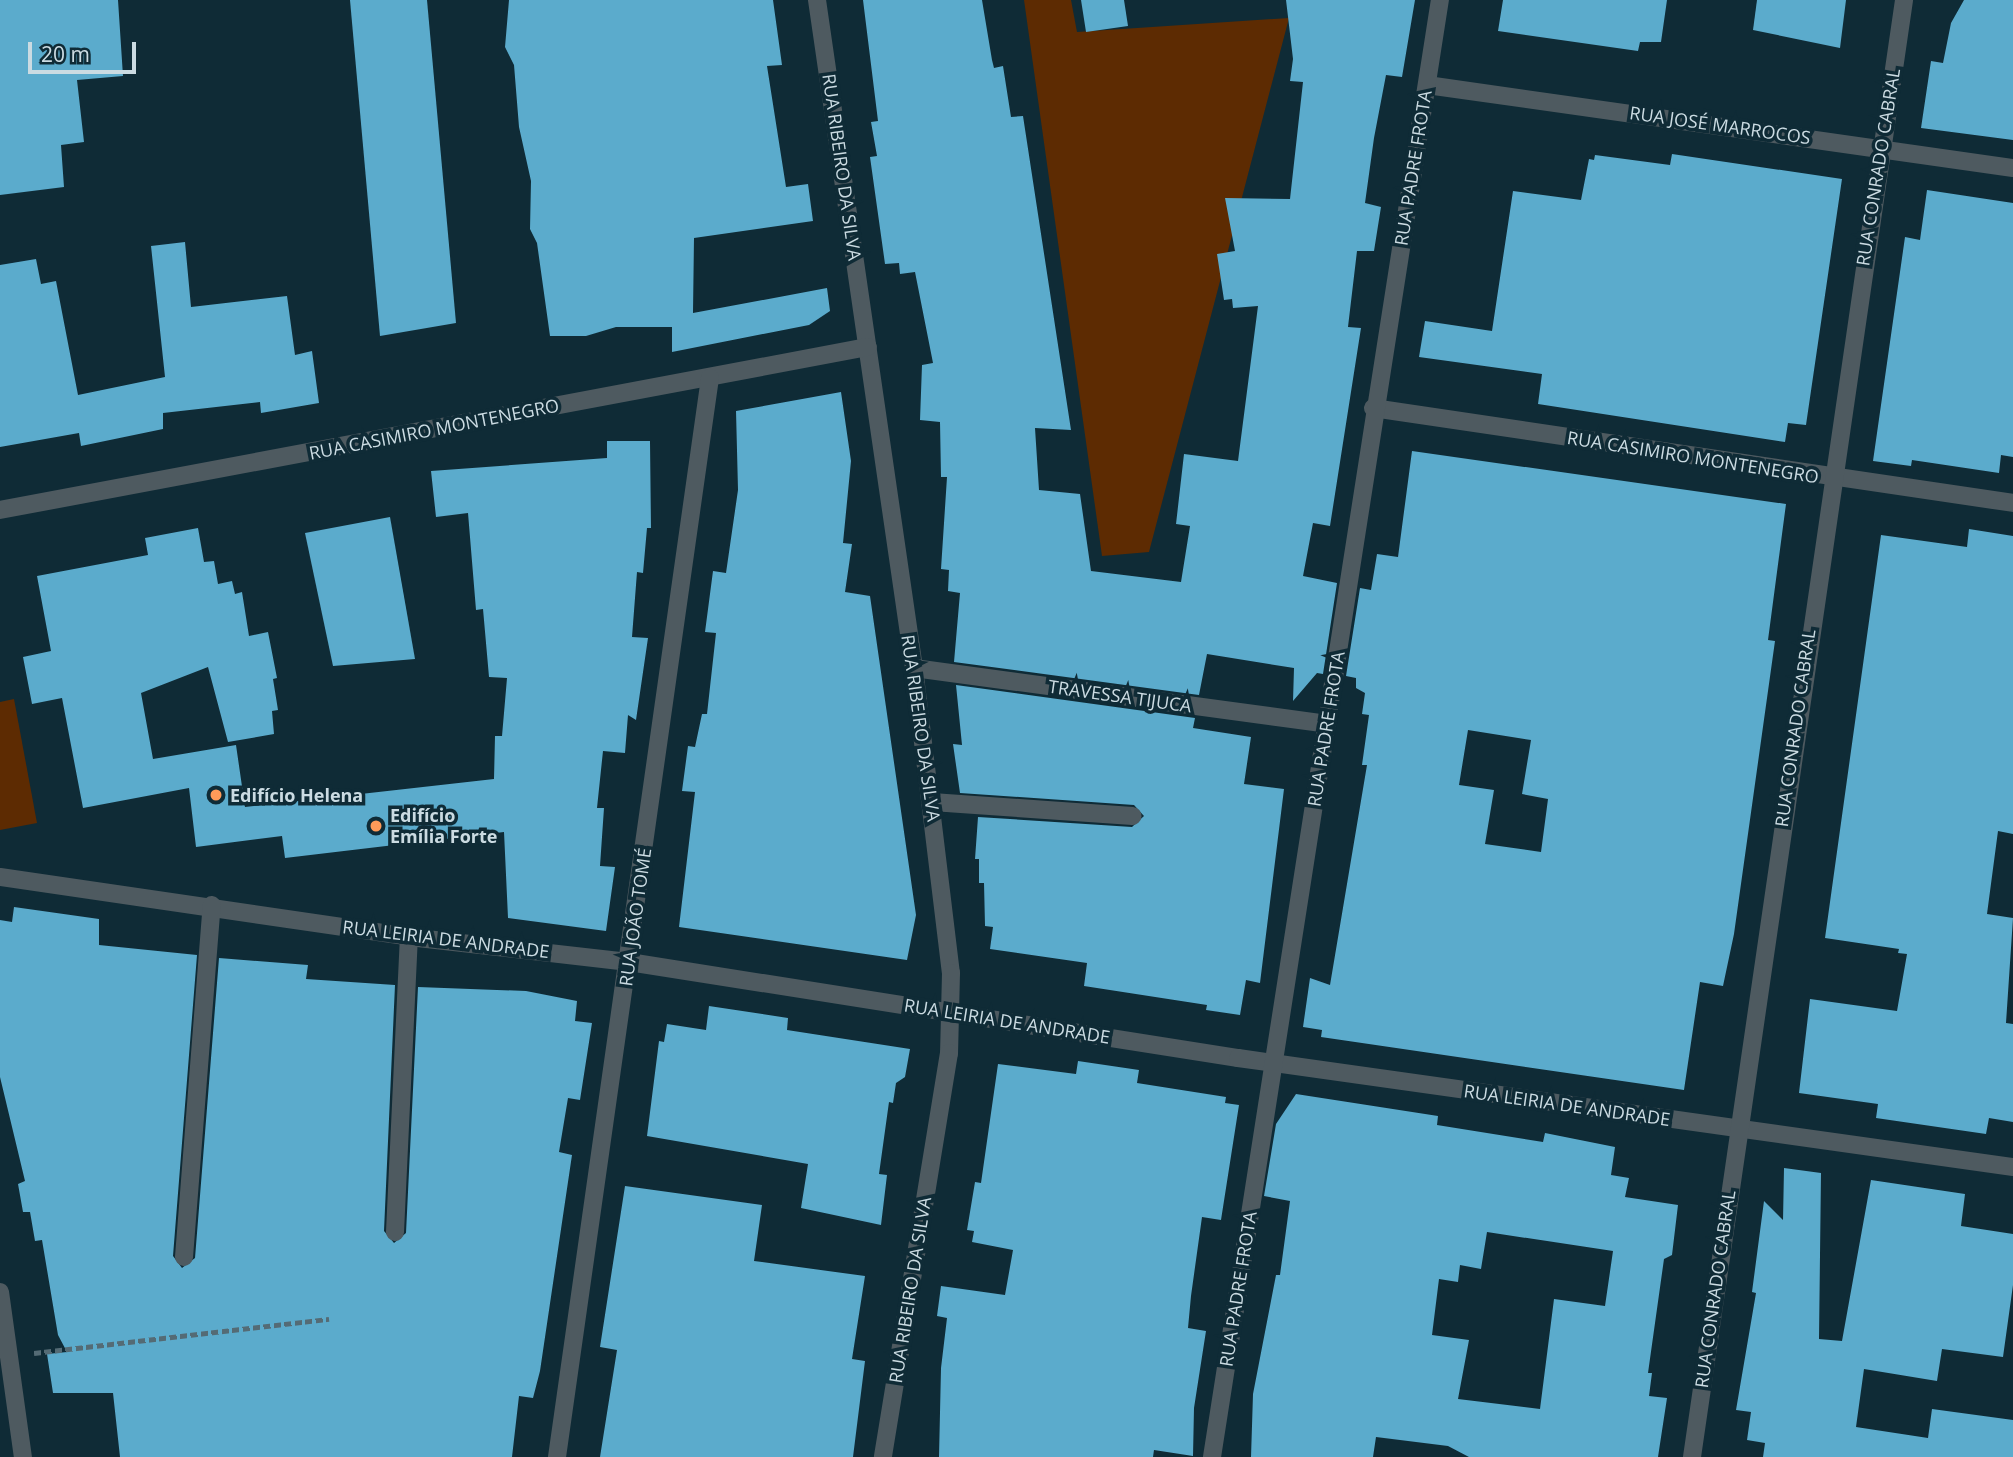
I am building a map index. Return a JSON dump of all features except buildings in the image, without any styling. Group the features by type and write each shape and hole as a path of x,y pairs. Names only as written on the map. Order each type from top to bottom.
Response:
{"street":[{"name":"RUA RIBEIRO DA SILVA","path":"817,0 932,802 952,1014 883,1457"},
{"name":"RUA PADRE FROTA","path":"1212,1457 1327,724 1373,408 1440,0"},
{"name":"RUA CONRADO CABRAL","path":"1692,1457 1831,479 1904,0"},
{"name":"RUA JOSÉ MARROCOS","path":"1427,86 2013,167"},
{"name":"RUA CASIMIRO MONTENEGRO","path":"0,510 868,347"},
{"name":"RUA JOÃO TOMÉ","path":"557,1457 710,377"},
{"name":"RUA CASIMIRO MONTENEGRO","path":"1373,408 1831,479 2013,503"},
{"name":"TRAVESSA TIJUCA","path":"914,668 1327,724"},
{"path":"932,802 1133,817"},
{"name":"RUA LEIRIA DE ANDRADE","path":"0,877 212,905 409,937 629,962 1273,1062 1737,1130 2013,1167"},
{"path":"184,1257 212,905"},
{"path":"395,1232 409,937"},
{"path":"0,1292 23,1457"}],"path":[{"path":"9,1356 329,1319"}],"shaded area":[{"path":"1024,0 1071,0 1077,32 1289,18 1149,552 1102,556"},
{"path":"14,699 37,823 0,830 0,702"}],"place":[{"name":"Edifício Helena","path":"216,795"},
{"name":"Edifício Emília Forte","path":"376,826"}]}
